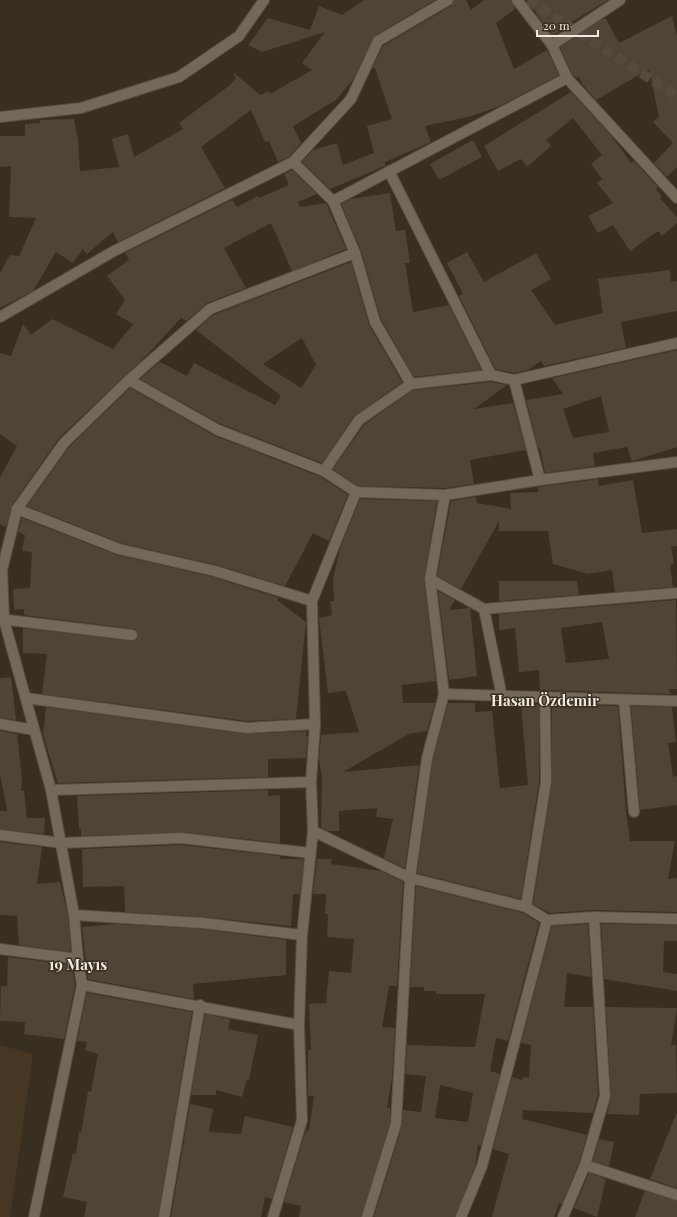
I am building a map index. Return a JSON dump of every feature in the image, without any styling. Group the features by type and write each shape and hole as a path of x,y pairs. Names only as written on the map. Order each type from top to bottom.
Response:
{"street":[{"path":"0,117 81,108 179,77 239,36 264,0"},
{"path":"0,317 114,251 293,162 351,99 378,41 448,0"},
{"path":"516,0 552,45 567,78 677,198"},
{"path":"552,45 620,0"},
{"path":"333,201 567,78"},
{"path":"293,162 333,201 355,254 375,322 412,384"},
{"path":"389,171 491,375"},
{"path":"34,1217 82,985 74,915 62,843 51,790 26,698 2,619 1,570 17,509 64,443 129,380 210,309 355,254"},
{"path":"324,471 358,420 412,384 491,375 514,380 677,343"},
{"path":"129,380 218,430 324,471 356,492 445,495 540,480 677,462"},
{"path":"514,380 540,480"},
{"path":"273,1217 302,1120 299,1025 302,935 313,831 311,782 315,724 312,601 356,492"},
{"path":"367,1217 396,1124 410,878 427,758 444,694 430,579 445,495"},
{"path":"17,509 119,549 215,570 312,601"},
{"path":"430,579 484,609 677,593"},
{"path":"484,609 502,697"},
{"path":"2,619 132,634"},
{"path":"444,694 502,697 677,701"},
{"path":"26,698 247,728 315,724"},
{"path":"526,906 546,782 545,698"},
{"path":"624,700 634,812"},
{"path":"0,724 34,730"},
{"path":"51,790 311,782"},
{"path":"313,831 410,878 526,906 547,920 594,917 677,919"},
{"path":"0,835 62,843 180,838 310,853"},
{"path":"74,915 203,923 302,935"},
{"path":"563,1217 585,1166 605,1096 594,917"},
{"path":"461,1217 482,1166 547,920"},
{"path":"0,949 78,959"},
{"path":"82,985 200,1005 299,1025"},
{"path":"164,1217 200,1005"},
{"path":"585,1166 677,1195"}],"shaded area":[{"path":"0,1045 33,1054 10,1217 0,1217"}],"building":[{"path":"364,0 435,0 374,36 354,78 336,100 293,126 301,143 289,157 278,162 269,141 265,142 251,110 201,147 225,188 118,242 113,232 87,254 83,249 73,263 56,252 33,291 0,308 0,273 10,255 19,256 36,218 9,217 11,166 0,167 0,136 25,136 25,124 40,123 40,120 74,119 78,140 80,171 119,167 112,139 128,134 134,157 183,129 179,123 230,85 236,78 233,72 260,95 269,91 270,94 312,70 302,63 325,32 262,52 248,45 268,18 310,30 319,6 342,15"},
{"path":"454,0 466,0 471,10 484,0 511,0 515,9 496,23 514,69 547,50 559,75 500,106 472,116 425,126 431,142 385,162 385,166 330,189 302,162 313,150 337,143 343,165 374,153 367,126 392,119 375,68 372,69 383,46 451,6"},
{"path":"529,0 608,0 557,31 564,29 553,36 538,16"},
{"path":"672,16 677,36 677,167 667,177 654,163 673,143 653,122 659,117 649,69 596,100 583,85 579,77 576,78 572,74 560,47 602,19 606,19 619,43"},
{"path":"571,92 610,134 631,163 634,161 658,187 656,189 662,197 660,198 677,217 677,223 662,236 658,231 630,251 613,225 598,233 588,216 613,203 597,183 602,179 591,164 602,155 573,118 546,140 551,146 527,167 521,159 498,171 484,146"},
{"path":"473,140 482,157 439,180 430,164"},
{"path":"292,170 317,194 298,202 300,207 326,203 346,249 292,271 271,223 224,248 246,288 207,303 186,321 181,318 147,355 59,438 12,505 6,527 0,524 0,477 17,446 0,434 0,353 11,356 23,324 31,335 52,319 113,349 133,324 116,314 125,300 107,276 129,260 125,253 232,200 237,207 258,196 259,198 289,185 284,174"},
{"path":"390,193 396,231 405,230 410,263 405,263 413,312 449,305 481,370 414,377 381,319 361,251 341,204 350,199"},
{"path":"467,252 484,282 536,253 551,279 531,290 555,325 603,313 598,279 670,270 671,282 677,281 677,311 621,322 626,348 544,366 541,361 528,370 514,373 495,369 459,296 463,294 447,263"},
{"path":"351,262 369,325 402,382 354,416 322,463 221,424 140,379 160,362 187,376 194,363 275,405 281,396 196,330 213,315","holes":["302,338 316,365 301,388 263,364"]},
{"path":"677,350 677,447 632,461 627,447 593,453 595,466 545,473 540,448 538,448 526,400 563,394 552,378","holes":["601,396 609,432 573,438 563,409"]},
{"path":"491,382 507,385 474,409 513,403 526,450 470,460 474,484 445,488 358,486 333,469 364,425 413,390"},
{"path":"130,388 215,436 321,477 348,495 329,541 313,533 285,586 217,565 121,543 27,506 69,447"},
{"path":"598,479 599,486 633,480 642,533 677,529 677,546 671,547 674,564 670,565 673,587 615,592 612,570 588,574 553,564 548,531 499,531 499,521 461,589 437,576 451,501 476,497 477,503 511,509 510,493 538,492 538,487"},
{"path":"360,499 437,501 424,580 436,681 402,685 403,703 435,703 427,731 409,734 343,772 419,765 405,868 384,858 393,819 376,817 377,808 339,811 339,831 327,831 321,828 322,779 319,758 321,735 359,732 346,691 328,693 319,618 332,615 330,601 334,601 333,579 340,549"},
{"path":"22,518 117,555 213,577 279,598 277,600 306,622 296,719 247,721 42,694 47,654 23,653 23,628 131,641 137,639 138,635 136,630 133,629 24,615 24,609 14,610 13,589 30,588 32,552 22,551 25,535 18,532"},
{"path":"499,581 577,581 579,595 499,601"},
{"path":"438,591 455,600 449,610 470,608 477,676 449,680"},
{"path":"676,600 677,689 669,689 670,694 540,690 539,670 519,672 515,628 499,630 499,614","holes":["602,622 609,659 566,663 561,628"]},
{"path":"11,677 16,720 0,718 0,678"},
{"path":"448,703 475,703 475,712 492,711 500,788 528,785 521,705 539,704 539,782 521,899 417,873 433,759"},
{"path":"552,704 618,706 626,812 630,841 675,841 668,879 677,878 677,912 594,910 549,913 533,904 552,783"},
{"path":"631,706 672,707 676,742 668,743 673,777 677,776 677,805 640,810"},
{"path":"46,707 246,734 306,731 306,736 308,736 306,758 268,759 268,777 58,783 43,735"},
{"path":"0,731 17,734 22,779 21,791 24,791 27,818 45,818 44,834 0,829 0,811 7,811 0,774"},
{"path":"268,790 268,796 280,795 280,843 182,832 81,836 81,829 79,829 77,796"},
{"path":"0,842 42,847 37,884 60,882 68,916 71,952 19,945 17,916 0,915"},
{"path":"181,845 280,856 280,859 304,859 300,894 293,894 291,926 203,917 125,912 124,886 83,887 82,849"},
{"path":"317,859 332,859 331,864 381,871 403,882 397,986 389,986 382,1027 395,1028 392,1077 387,1108 390,1108 390,1123 361,1217 299,1217 301,1206 284,1202 306,1130 309,1131 314,1096 308,1096 308,1050 311,1050 309,1004 326,1003 329,971 351,973 354,939 327,937 328,914 325,914 326,894 313,894"},
{"path":"416,886 523,913 539,923 508,1041 496,1038 490,1071 500,1074 481,1146 478,1145 475,1167 455,1217 374,1217 402,1126 403,1110 421,1112 426,1076 405,1074 407,1045 475,1047 485,994 436,994 436,991 424,991 424,987 410,987","holes":["440,1085 473,1093 468,1122 435,1118"]},
{"path":"117,924 202,929 286,940 286,975 193,984 194,999 88,979 82,927"},
{"path":"588,924 591,977 567,973 564,1007 593,1007 598,1095 593,1113 523,1110 522,1119 587,1135 579,1163 562,1204 559,1203 554,1217 492,1217 509,1154 493,1149 512,1077 522,1080 523,1077 529,1078 531,1045 521,1043 552,926"},
{"path":"601,924 677,925 677,941 665,941 664,943 663,972 677,974 677,991 604,979"},
{"path":"8,957 72,965 75,985 64,1039 24,1034 25,1022 0,1021 1,986 7,986"},
{"path":"87,993 192,1012 158,1217 84,1217 87,1202 63,1197 73,1153 76,1154 88,1091 91,1092 98,1054 85,1050 87,1042 77,1041"},
{"path":"606,1007 677,1008 671,1045 676,1045 677,1093 640,1094 639,1115 607,1114 611,1096"},
{"path":"205,1014 230,1019 228,1029 258,1035 249,1080 247,1079 242,1097 216,1090 216,1095 191,1095"},
{"path":"190,1104 213,1109 209,1132 241,1134 245,1116 293,1127 272,1199 265,1197 261,1217 171,1217"},
{"path":"677,1114 677,1188 650,1179"},
{"path":"599,1139 614,1142 609,1166 593,1161"},
{"path":"589,1173 606,1179 597,1217 574,1208"},
{"path":"645,1191 677,1201 677,1217 635,1217"}],"tunnel":[{"path":"528,0 677,96"}],"district":[{"name":"Hasan Özdemir","path":"545,700"},
{"name":"19 Mayıs","path":"78,964"}]}
